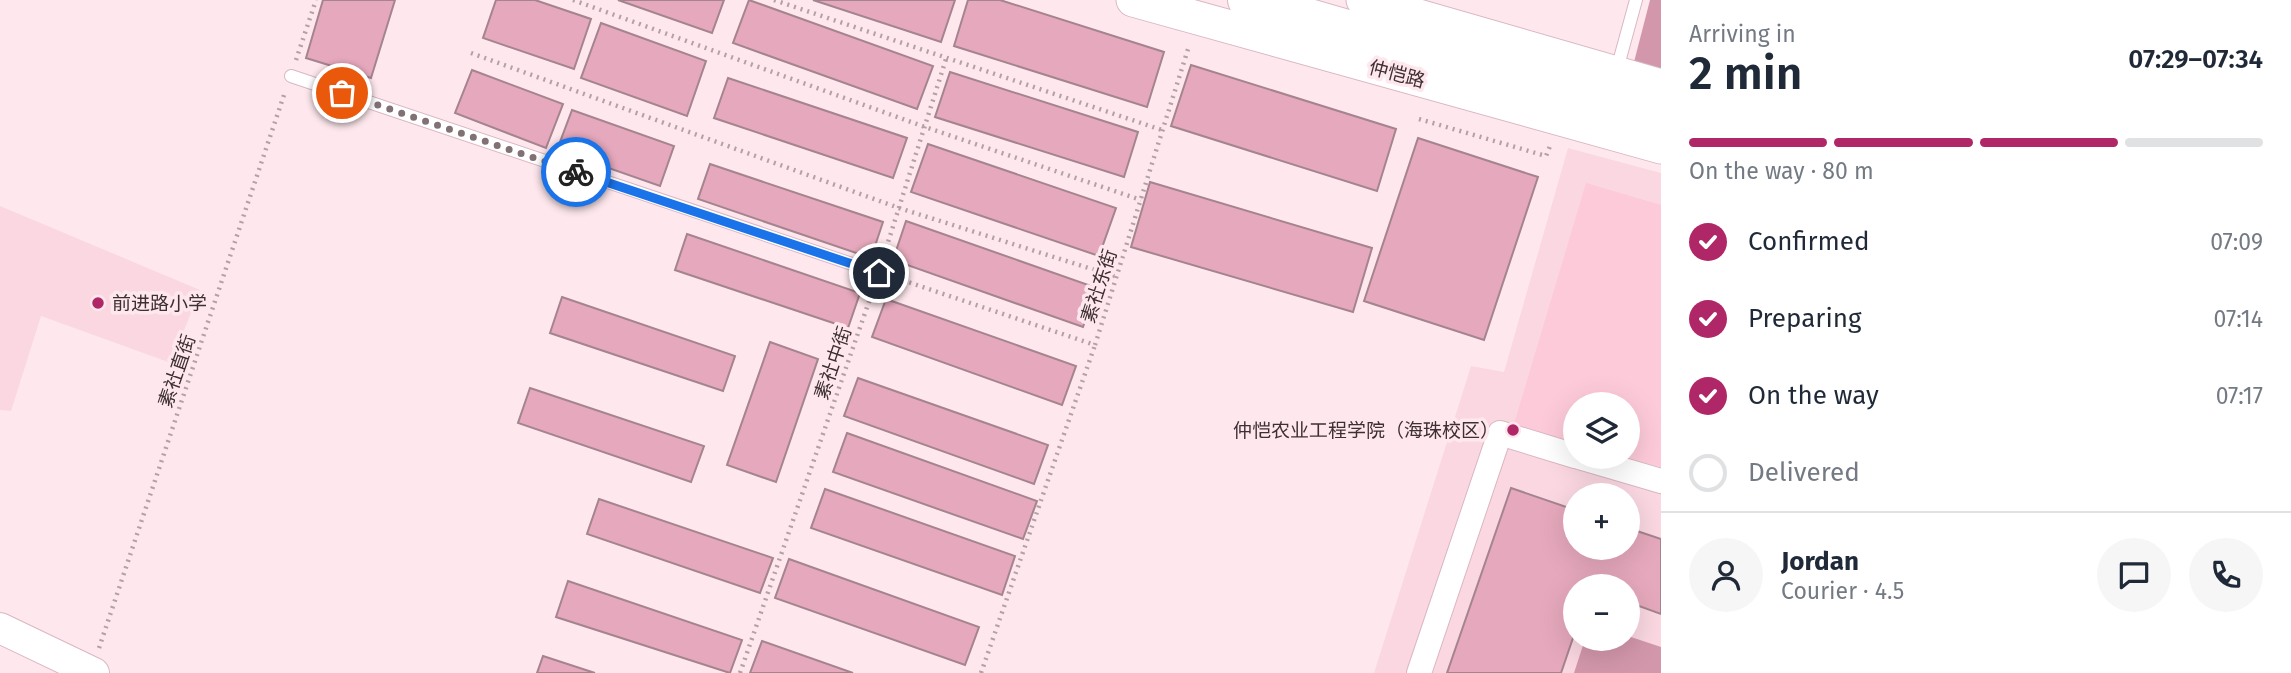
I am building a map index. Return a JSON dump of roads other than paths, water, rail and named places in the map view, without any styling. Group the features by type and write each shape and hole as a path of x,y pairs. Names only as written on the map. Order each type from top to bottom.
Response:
{"highway":[{"path":"1247,0 1661,120"}],"main road":[{"name":"仲恺路","path":"1133,0 1661,147"},
{"path":"1363,0 1661,86"}],"street":[{"path":"1419,673 1500,433 1563,452"},
{"path":"1621,469 1661,481"},
{"path":"0,628 93,673"}],"lane":[{"path":"1616,74 1636,0"},
{"path":"291,76 879,273"}],"place":[{"name":"前进路小学","path":"98,303"},
{"name":"仲恺农业工程学院（海珠校区）","path":"1513,430"}]}
